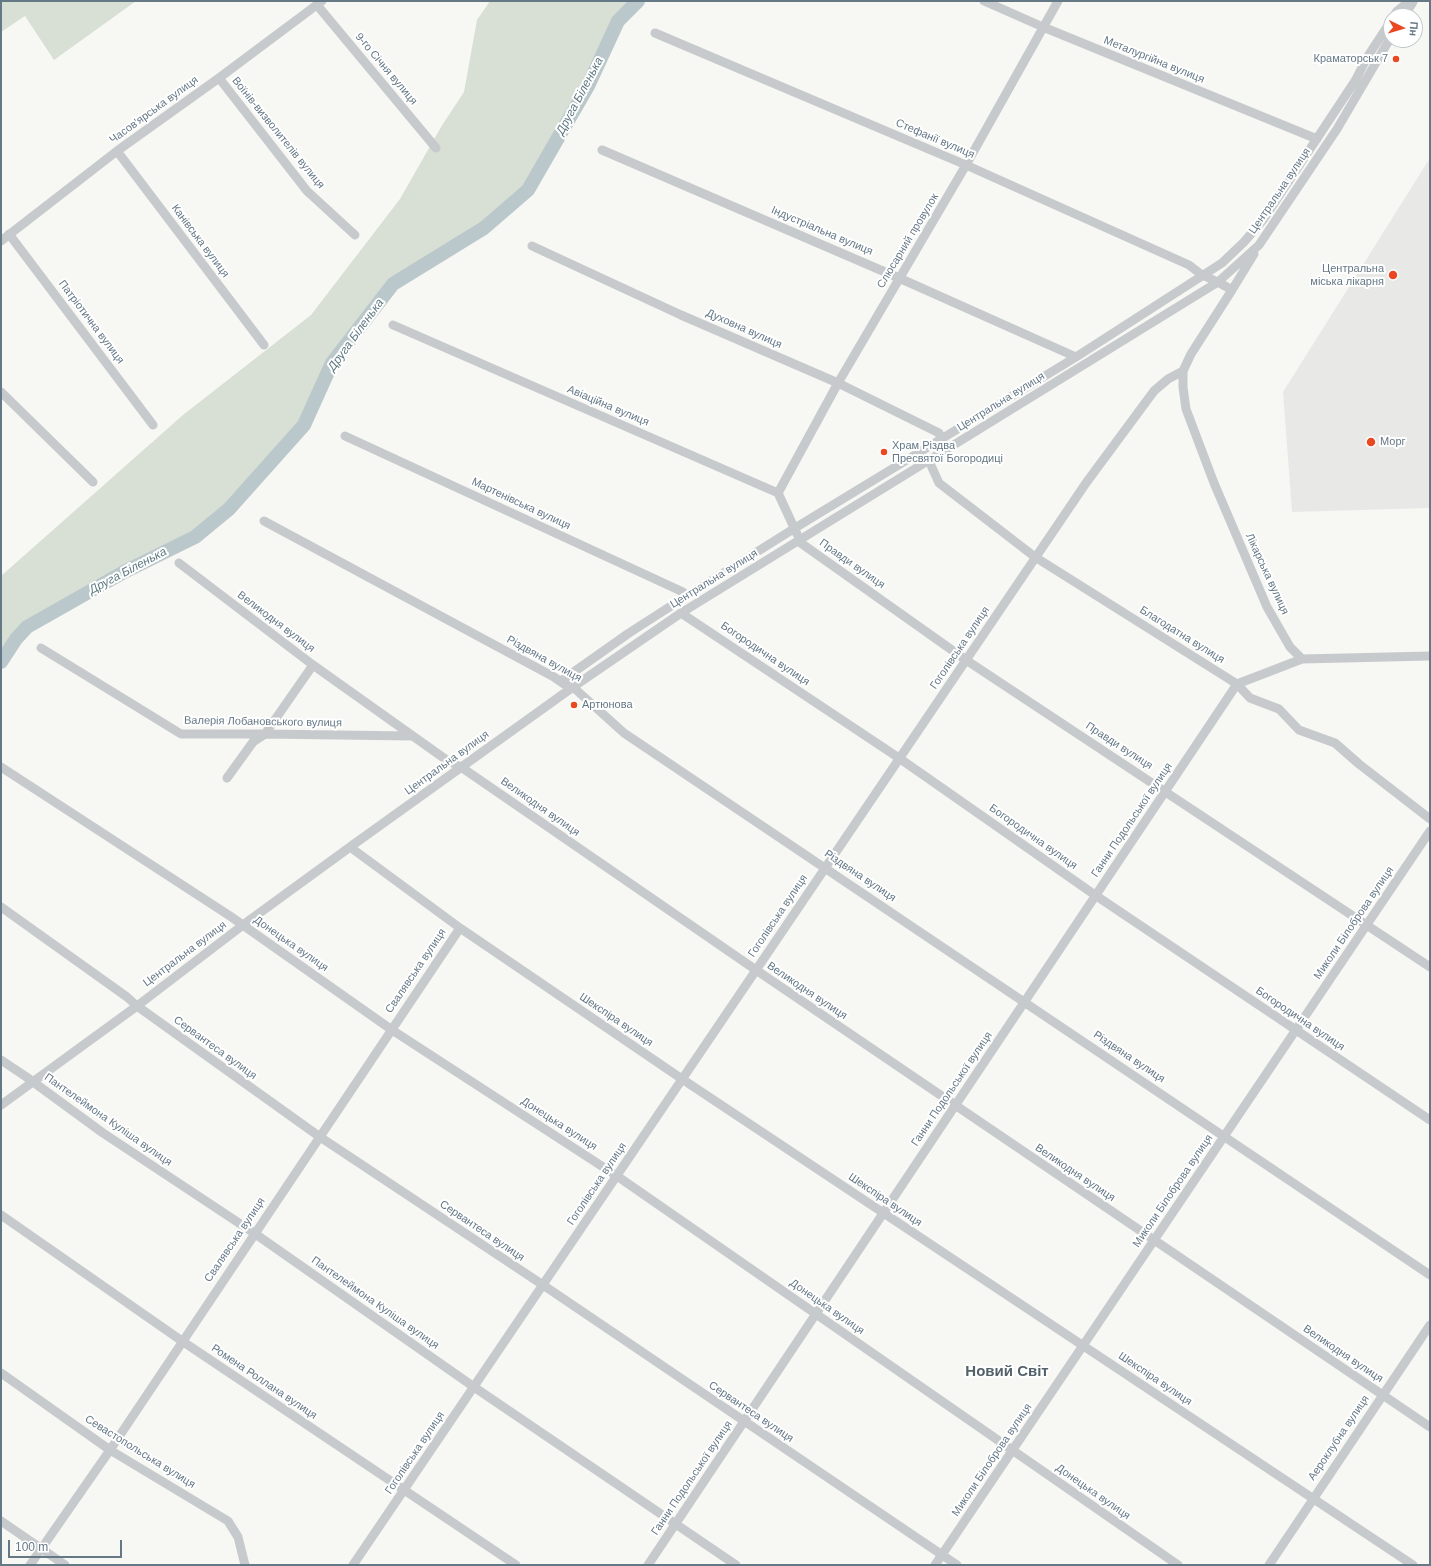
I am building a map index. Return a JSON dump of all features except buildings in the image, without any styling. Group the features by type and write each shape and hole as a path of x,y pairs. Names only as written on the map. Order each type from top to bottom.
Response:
{"street":[{"name":"Металургійна вулиця","path":"984,1 1317,139"},
{"name":"Слюсарний провулок","path":"778,493 838,383 966,165 1058,1"},
{"path":"1402,8 1410,1"},
{"name":"Часов'ярська вулиця","path":"1,241 117,151 320,3"},
{"name":"9-го Січня вулиця","path":"320,3 436,148"},
{"name":"Стефанії вулиця","path":"655,33 966,165 1189,265 1202,275 1218,282"},
{"name":"Центральна вулиця","path":"561,681 685,597 795,528 1076,357 1222,263 1263,220 1355,81 1368,56 1383,33"},
{"name":"Центральна вулиця","path":"1,1105 137,1006 350,846 573,687 681,613 1218,282 1259,245 1337,128 1384,48"},
{"name":"Воїнів-визволителів вулиця","path":"219,78 307,191 355,235"},
{"name":"Індустріальна вулиця","path":"602,150 899,278 1076,357"},
{"name":"Канівська вулиця","path":"117,151 264,345"},
{"name":"Патріотична вулиця","path":"9,234 153,425"},
{"path":"1183,372 1191,354 1259,245"},
{"name":"Духовна вулиця","path":"532,246 681,315 838,383 939,433 941,439"},
{"path":"1218,282 1232,290"},
{"name":"Авіаційна вулиця","path":"393,325 778,493"},
{"name":"Гоголівська вулиця","path":"353,1565 1086,483 1154,391 1168,379 1183,372"},
{"name":"Лікарська вулиця","path":"1183,372 1183,387 1186,409 1214,483 1267,607 1290,647 1302,659"},
{"path":"1,392 93,482"},
{"name":"Мартенівська вулиця","path":"345,436 683,592 685,597"},
{"name":"Благодатна вулиця","path":"929,461 939,483 1036,557 1237,684 1250,698 1279,709 1299,730 1335,742 1359,764 1430,819"},
{"path":"778,493 795,528 798,541"},
{"name":"Різдвяна вулиця","path":"264,521 573,687 624,732 1430,1275"},
{"name":"Правди вулиця","path":"798,541 966,660 1430,967"},
{"name":"Великодня вулиця","path":"179,563 313,665 448,761 461,767 756,970 1382,1396 1430,1427"},
{"name":"Богородична вулиця","path":"681,613 899,758 1096,896 1430,1120"},
{"name":"Валерія Лобановського вулиця","path":"41,648 181,734 412,736"},
{"path":"1237,684 1302,659 1430,656"},
{"path":"227,778 253,742 265,734 313,665"},
{"name":"Ганни Подольської вулиця","path":"648,1565 1237,684"},
{"name":"Донецька вулиця","path":"1,767 243,926 392,1030 616,1176 1178,1565"},
{"name":"Миколи Білоброва вулиця","path":"935,1565 1430,831"},
{"name":"Шекспіра вулиця","path":"350,846 460,928 682,1079 1413,1565"},
{"name":"Сервантеса вулиця","path":"1,907 320,1137 543,1285 957,1565"},
{"name":"Свалявська вулиця","path":"30,1565 110,1450 254,1233 460,928"},
{"name":"Пантелеймона Куліша вулиця","path":"1,1060 103,1133 254,1233 474,1386 736,1565"},
{"name":"Ромена Роллана вулиця","path":"1,1215 182,1341 516,1565"},
{"name":"Аероклубна вулиця","path":"1269,1565 1430,1325"},
{"name":"Севастопольська вулиця","path":"1,1373 110,1450 228,1521 238,1537 245,1565"},
{"path":"1,1521 64,1565"}],"shaded area":[{"path":"1,1 136,1 54,60 25,16 1,32"},
{"path":"490,1 634,1 635,3 618,21 588,86 528,190 484,228 393,284 332,363 304,425 229,509 195,537 124,572 27,627 16,639 1,662 1,576 183,415 311,315 400,199 441,127 464,92 477,20"},
{"name":"Центральна міська лікарня","path":"1430,158 1430,508 1292,512 1283,392"}],"waterway":[{"name":"Друга Біленька","path":"1,662 16,639 27,627 124,572 195,537 229,509 304,425 332,363 393,284 484,228 528,190 588,86 618,21 638,1"}],"place":[{"name":"Краматорськ 7","path":"1396,59"},
{"name":"Центральна міська лікарня","path":"1393,275"},
{"name":"Морг","path":"1371,442"},
{"name":"Храм Різдва Пресвятої Богородиці","path":"884,452"},
{"name":"Артюнова","path":"574,705"}],"district":[{"name":"Новий Світ","path":"1007,1372"}]}
